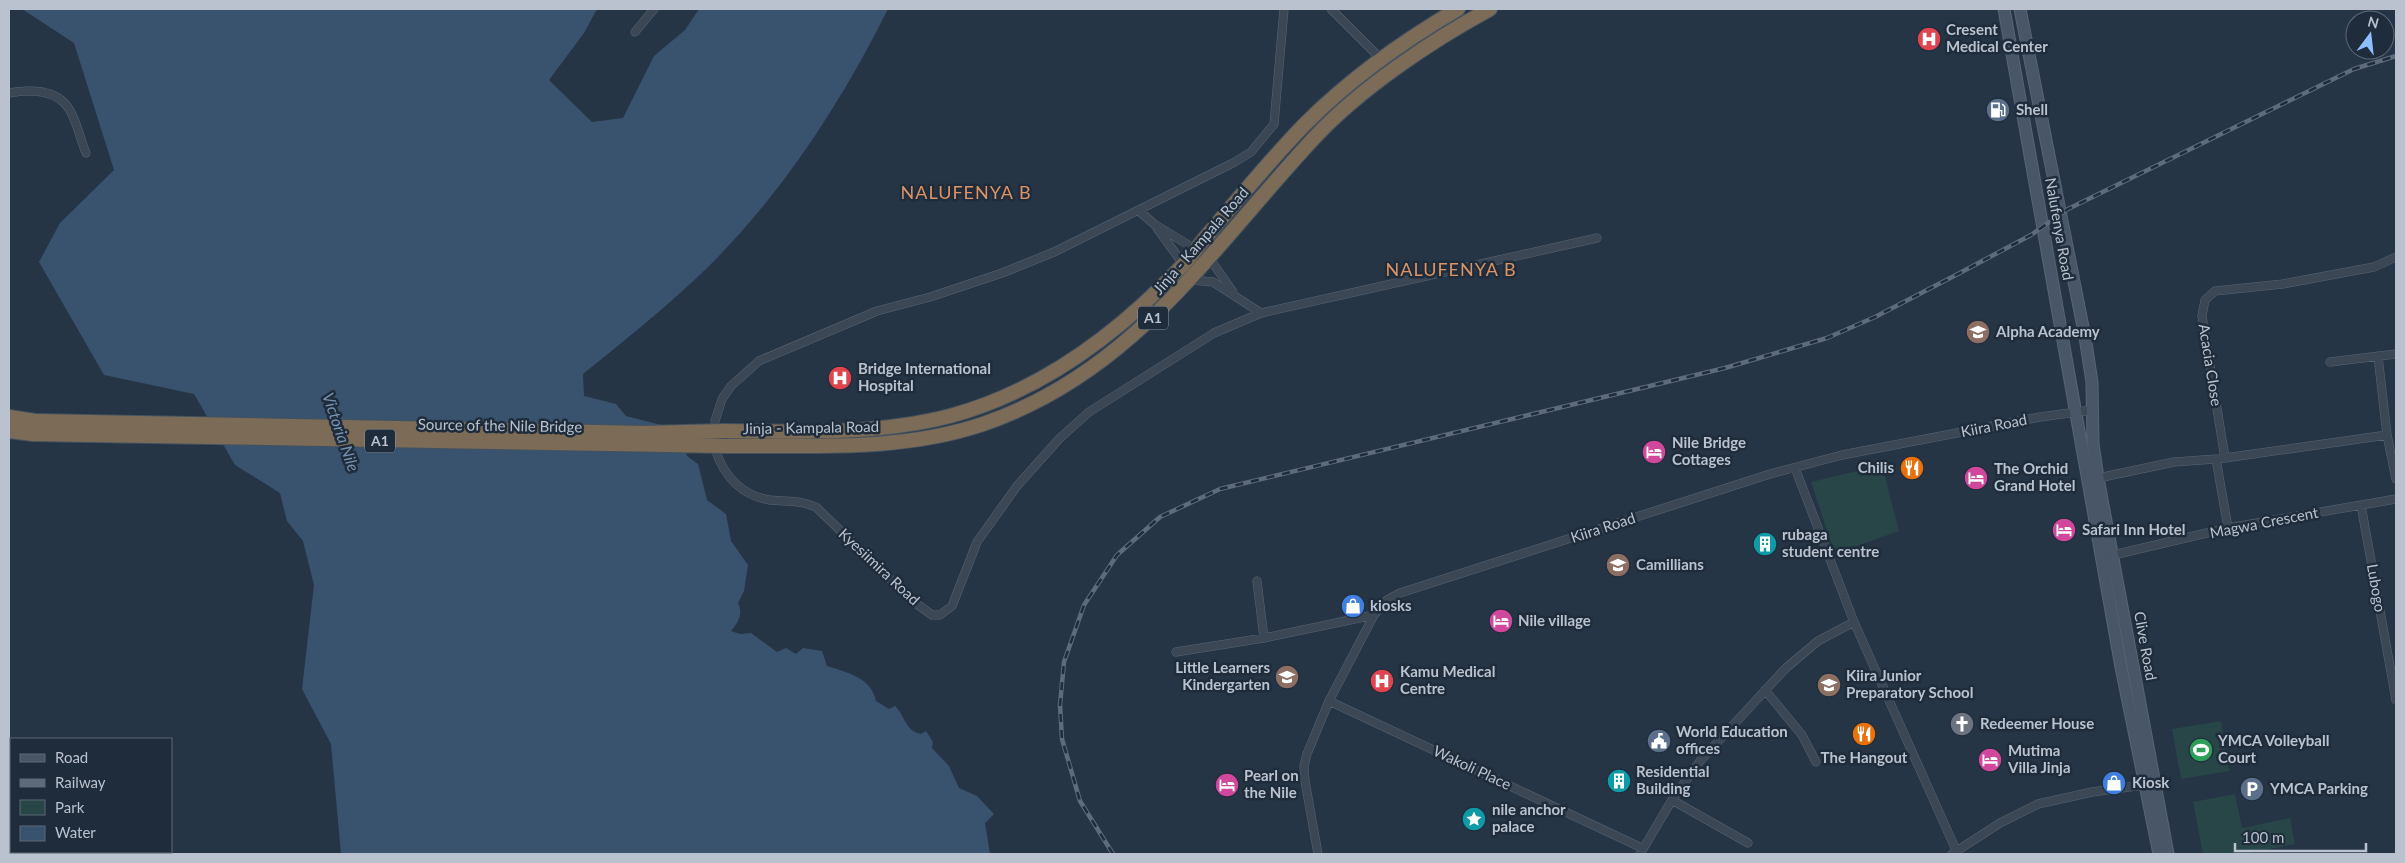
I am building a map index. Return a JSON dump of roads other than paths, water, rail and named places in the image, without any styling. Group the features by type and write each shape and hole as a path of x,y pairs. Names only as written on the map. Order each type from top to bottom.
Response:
{"highway":[{"name":"Jinja - Kampala Road","path":"720,426 858,431 950,416 1018,390 1096,345 1123,324 1183,264 1306,123 1381,59 1416,33 1457,9"},
{"name":"Jinja - Kampala Road","path":"721,449 884,444 953,432 984,424 1053,394 1133,337 1191,280 1264,194 1323,130 1392,72 1434,42 1490,9"},
{"name":"A1","path":"9,417 34,427"},
{"name":"Source of the Nile Bridge","path":"34,427 644,433 720,426"},
{"name":"Source of the Nile Bridge","path":"34,427 721,449"},
{"name":"A1","path":"9,431 34,427"}],"street":[{"path":"635,32 654,9"},
{"path":"720,426 722,399 759,361 876,311 930,297 1002,273 1090,236 1251,152 1274,124 1284,9"},
{"path":"1331,9 1381,59"},
{"name":"Nalufenya Road","path":"2004,9 2083,454"},
{"name":"Nalufenya Road","path":"2020,9 2086,346 2092,382 2093,444"},
{"path":"9,93 22,90 40,91 60,98 70,109 86,153"},
{"path":"1138,210 1154,224 1195,248"},
{"path":"1154,224 1183,264"},
{"path":"1191,280 1214,282 1261,312 1597,238"},
{"name":"Acacia Close","path":"2226,458 2202,316 2205,300 2210,294 2215,291 2283,284 2374,266 2396,257"},
{"path":"1210,259 1237,298"},
{"name":"Kyesiimira Road","path":"721,449 720,464 738,487 752,495 770,500 803,502 816,506 895,584 932,615 940,615 952,606 977,542 1017,486 1060,438 1089,412 1124,388 1214,333 1261,312"},
{"path":"2330,362 2396,354"},
{"path":"2378,356 2386,435 2396,479"},
{"name":"Kiira Road","path":"1318,854 1304,766 1312,740 1329,701 1374,615 1387,600 1400,593 1795,468 1876,448 2092,410"},
{"path":"2098,478 2174,462 2226,458 2386,435"},
{"name":"Clive Road","path":"2093,444 2108,556 2144,785 2158,854"},
{"name":"Clive Road","path":"2083,454 2108,556 2168,854"},
{"path":"2216,459 2228,528"},
{"path":"1795,468 1854,622 1954,852 2000,823 2038,804 2092,792 2144,785"},
{"name":"Magwa Crescent","path":"2108,556 2228,528 2396,500"},
{"name":"Lubogo","path":"2361,505 2396,700"},
{"path":"1257,581 1264,638"},
{"path":"1176,652 1264,638 1374,615"},
{"path":"1641,851 1672,800 1700,761 1765,690 1786,668 1818,640 1854,622"},
{"path":"1765,690 1802,734 1816,762"},
{"name":"Wakoli Place","path":"1329,701 1641,851"},
{"path":"1672,800 1748,844"}],"water":[{"name":"Victoria Nile","path":"22,9 597,9 584,33 549,80 592,122 623,118 654,56 685,30 699,9 888,9 830,113 785,178 760,210 692,282 583,374 584,396 616,404 626,416 673,428 682,438 687,456 698,464 707,500 726,514 731,541 748,565 744,591 738,603 739,618 731,631 740,634 751,633 777,652 786,648 796,654 803,648 822,651 827,666 864,681 869,686 876,701 889,709 895,706 912,730 921,734 926,731 933,742 932,748 949,766 959,788 977,796 994,814 985,823 990,854 341,854 331,744 302,689 314,585 303,541 287,521 280,493 235,465 194,394 104,375 39,262 60,223 114,170 74,43"}],"railway":[{"path":"1113,854 1080,801 1062,739 1060,705 1064,662 1084,605 1117,555 1160,517 1220,489 1725,368 1827,338 1875,317 2031,235 2068,209 2354,69 2396,56"}],"place":[{"name":"Cresent Medical Center","path":"1929,39"},
{"name":"Shell","path":"1998,110"},
{"name":"Alpha Academy","path":"1978,332"},
{"name":"Bridge International Hospital","path":"840,378"},
{"name":"Nile Bridge Cottages","path":"1654,452"},
{"name":"Chilis","path":"1912,468"},
{"name":"The Orchid Grand Hotel","path":"1976,478"},
{"name":"Safari Inn Hotel","path":"2064,530"},
{"name":"rubaga student centre","path":"1765,544"},
{"name":"Camillians","path":"1618,565"},
{"name":"kiosks","path":"1353,606"},
{"name":"Nile village","path":"1501,621"},
{"name":"Little Learners Kindergarten","path":"1287,677"},
{"name":"Kamu Medical Centre","path":"1382,681"},
{"name":"Kiira Junior Preparatory School","path":"1829,685"},
{"name":"Redeemer House","path":"1962,724"},
{"name":"The Hangout","path":"1864,734"},
{"name":"World Education offices","path":"1659,741"},
{"name":"YMCA Volleyball Court","path":"2201,750"},
{"name":"Mutima Villa Jinja","path":"1990,760"},
{"name":"Residential Building","path":"1619,781"},
{"name":"Kiosk","path":"2114,783"},
{"name":"Pearl on the Nile","path":"1227,785"},
{"name":"YMCA Parking","path":"2252,789"},
{"name":"nile anchor palace","path":"1474,819"}],"district":[{"name":"NALUFENYA B","path":"966,193"},
{"name":"NALUFENYA B","path":"1451,270"}]}
